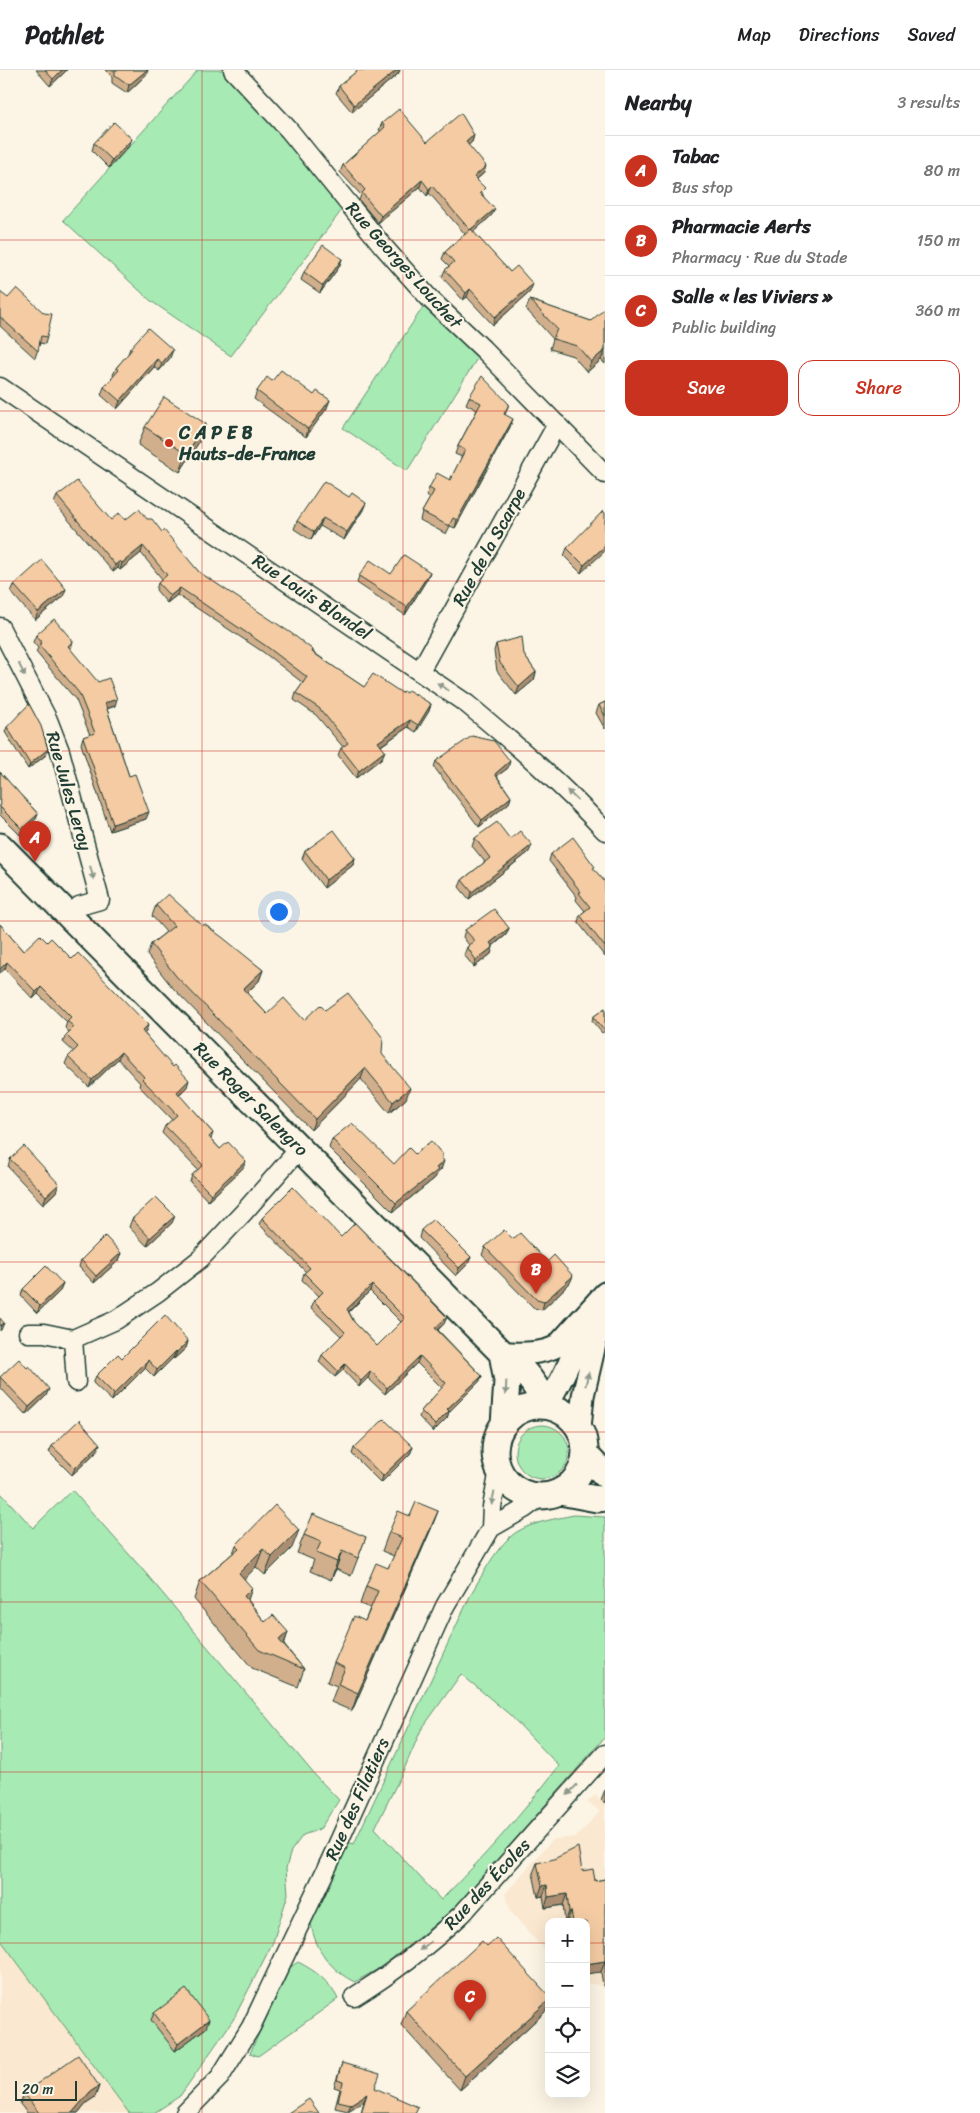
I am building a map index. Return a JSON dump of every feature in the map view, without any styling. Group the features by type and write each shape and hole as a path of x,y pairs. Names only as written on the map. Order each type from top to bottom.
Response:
{"main road":[{"name":"Rue Roger Salengro","path":"0,846 502,1353 516,1363 540,1393 545,1406"},
{"path":"502,1353 507,1381 504,1424"},
{"path":"550,1494 570,1486 578,1477 586,1455 584,1436 580,1428 565,1413 545,1406 521,1410 504,1424 496,1441 495,1451 499,1470 503,1477 515,1489 531,1496 550,1494 598,1499 605,1498"},
{"path":"586,1455 605,1475"}],"street":[{"name":"Rue Georges Louchet","path":"233,70 289,130 382,245 429,298 605,474"},
{"name":"Rue Louis Blondel","path":"0,387 467,704 537,764 577,801 605,831"},
{"name":"Rue de la Scarpe","path":"420,671 557,424"},
{"name":"Rue Jules Leroy","path":"0,627 48,720 60,751 100,900 79,906 70,915"},
{"path":"28,1333 44,1333 73,1339 116,1320 158,1292 200,1259 293,1156 298,1146"},
{"path":"502,1353 547,1351 557,1346 596,1306 605,1293"},
{"path":"545,1406 562,1382 596,1306"},
{"path":"580,1428 596,1306"},
{"path":"73,1339 76,1382"},
{"name":"Rue des Filatiers","path":"185,2113 220,2077 251,2027 331,1859 445,1606 491,1528 492,1507 499,1470"},
{"path":"491,1528 550,1494"},
{"name":"Rue des Écoles","path":"354,1997 382,1979 444,1931 462,1914 605,1754"}],"shaded area":[{"path":"595,1795 601,1800 605,1796 605,1990 599,1985 590,1984 590,1918 545,1918 545,1950 511,1912 505,1894 553,1839 576,1837 586,1827 600,1811 587,1802"},
{"path":"0,1939 129,2113 0,2113"}],"green space":[{"path":"198,70 233,70 348,202 231,356 151,301 63,220"},
{"path":"429,298 483,349 407,471 343,428"},
{"path":"542,1425 552,1427 561,1433 567,1442 569,1452 567,1462 561,1471 552,1477 542,1479 532,1477 523,1471 517,1462 515,1452 517,1442 523,1433 532,1427"},
{"path":"72,1490 143,1570 314,1774 339,1800 320,1829 303,1835 291,1851 286,1868 288,1894 273,1942 233,2020 180,2096 154,2113 129,2113 0,1939 0,1492 33,1528"},
{"path":"574,1515 605,1517 605,1737 454,1909 383,1966 355,1982 332,1966 320,1950 311,1923 348,1842 354,1844 472,1592 498,1550 515,1533 531,1525","holes":["461,1674 510,1715 559,1766 502,1835 441,1900 375,1828 421,1730"]},
{"path":"298,1962 321,1977 338,1999 258,2056 250,2053 289,1968"}],"building":[{"path":"45,70 62,70 53,79"},
{"path":"115,70 147,70 129,85 115,75"},
{"path":"358,70 397,70 354,105 339,86"},
{"path":"399,109 427,142 461,113 474,135 466,142 486,166 474,177 485,188 480,193 495,209 470,230 432,186 429,189 422,180 381,216 362,193 365,190 343,165 385,127 382,123"},
{"path":"114,122 132,139 112,160 94,143"},
{"path":"471,229 510,272 517,266 533,284 495,317 470,289 466,293 445,270 454,262 445,252"},
{"path":"323,245 342,259 323,286 304,272"},
{"path":"17,288 44,313 52,314 47,337 41,336 38,351 0,317 0,292 8,298"},
{"path":"530,300 591,321 604,309 605,350 591,362 577,346 553,339 557,329"},
{"path":"148,328 173,350 162,363 157,359 120,401 104,387 119,370 116,368 132,349 130,348"},
{"path":"281,370 314,395 317,391 330,400 308,429 257,391 267,377 272,381"},
{"path":"482,376 509,404 504,414 513,419 457,520 453,518 449,526 422,512 434,491 429,488 437,473 450,480 465,450 458,446 481,403 469,397"},
{"path":"164,397 206,424 186,454 145,427"},
{"path":"77,481 111,520 119,513 125,520 139,509 147,519 152,519 162,532 164,530 199,572 291,633 313,650 312,652 364,687 373,674 402,693 403,691 406,693 408,690 431,704 418,725 410,720 378,742 385,751 359,771 341,748 348,743 319,708 296,693 307,677 266,646 180,588 170,596 158,583 167,575 143,546 122,563 120,561 115,565 57,496"},
{"path":"324,481 349,497 352,493 366,503 347,532 323,518 314,532 297,521"},
{"path":"603,511 605,513 605,546 584,565 567,548"},
{"path":"404,555 430,572 407,607 359,576 370,560 391,574"},
{"path":"42,560 66,589 38,612 14,585"},
{"path":"54,619 73,641 68,646 98,682 109,678 117,699 105,703 129,776 135,774 149,812 113,824 83,737 95,733 79,693 39,645 42,643 36,635"},
{"path":"522,637 524,655 536,672 519,687 500,663 496,644"},
{"path":"605,702 605,716 599,705"},
{"path":"29,704 41,726 48,749 30,764 7,727"},
{"path":"472,736 494,741 510,761 495,774 511,797 482,820 436,761"},
{"path":"0,772 38,814 22,829 0,807"},
{"path":"497,822 510,839 520,831 532,845 472,892 462,880 490,858 475,838"},
{"path":"334,830 355,858 326,880 305,851"},
{"path":"573,837 595,867 593,868 605,882 605,947 580,915 590,907 579,893 581,892 551,854"},
{"path":"168,894 203,926 204,924 222,937 263,970 243,989 267,1014 284,998 304,1020 320,1005 325,1010 348,993 383,1038 382,1054 410,1088 393,1102 365,1068 315,1119 176,976 151,944 174,926 156,905"},
{"path":"494,909 509,928 490,943 493,947 476,960 467,947 475,941 465,930"},
{"path":"0,924 23,951 40,935 47,942 51,938 72,959 78,953 148,1025 142,1031 173,1067 175,1065 189,1080 177,1092 213,1133 209,1137 220,1149 228,1142 246,1161 211,1194 192,1175 203,1165 165,1126 177,1115 142,1079 144,1077 121,1052 92,1080 68,1057 78,1047 66,1035 74,1027 67,1021 71,1017 41,987 36,992 7,962 0,969"},
{"path":"605,1008 605,1028 603,1029 593,1017"},
{"path":"352,1123 394,1164 409,1148 415,1154 431,1141 443,1155 441,1157 444,1161 436,1168 438,1170 396,1203 332,1139"},
{"path":"24,1146 59,1184 46,1196 10,1159"},
{"path":"293,1187 341,1237 355,1223 447,1317 435,1328 482,1376 447,1409 449,1411 435,1425 421,1411 446,1383 420,1356 387,1388 371,1371 361,1381 345,1364 338,1371 322,1355 345,1332 314,1301 323,1292 304,1273 310,1268 262,1218","holes":["372,1285 405,1318 377,1346 354,1322 347,1309"]},
{"path":"156,1197 175,1216 150,1238 132,1219"},
{"path":"433,1219 471,1257 459,1268 421,1230"},
{"path":"504,1230 513,1239 520,1233 547,1262 554,1255 573,1276 544,1302 537,1300 485,1247"},
{"path":"105,1236 121,1253 96,1276 81,1260"},
{"path":"46,1266 63,1284 40,1306 23,1289"},
{"path":"165,1315 188,1341 157,1370 148,1360 114,1394 96,1376 118,1354 122,1358"},
{"path":"0,1318 4,1323 0,1326"},
{"path":"19,1359 27,1368 29,1366 49,1389 29,1407 0,1377"},
{"path":"384,1419 413,1447 383,1476 354,1448"},
{"path":"79,1420 100,1444 75,1468 52,1446"},
{"path":"416,1502 438,1511 358,1693 338,1684 345,1668 334,1663 354,1616 365,1621 378,1591 366,1586 376,1563 388,1568 402,1538 389,1532 398,1511 410,1516"},
{"path":"275,1505 299,1530 272,1557 263,1549 239,1573 252,1588 244,1596 265,1622 273,1615 288,1632 279,1640 304,1669 259,1650 200,1581 239,1548 236,1545"},
{"path":"313,1514 366,1537 358,1558 342,1551 337,1562 316,1553 321,1542 304,1535"},
{"path":"578,1847 582,1871 593,1869 595,1881 605,1879 605,1961 590,1963 590,1918 572,1918 571,1911 569,1912 567,1894 548,1897 547,1885 542,1886 537,1863 554,1859"},
{"path":"496,1938 545,1992 545,2004 465,2076 406,2011 482,1941 487,1946"},
{"path":"186,1989 209,2020 178,2044 154,2013"},
{"path":"78,2055 99,2086 90,2092 72,2113 39,2113 24,2093"},
{"path":"342,2063 380,2074 375,2088 418,2107 415,2113 361,2113 367,2094 351,2104 338,2101 343,2082 337,2080"},
{"path":"309,2099 319,2113 288,2113"}],"place":[{"name":"C A P E B Hauts-de-France","path":"169,443"},
{"name":"Tabac","path":"35,862"},
{"name":"Pharmacie Aerts","path":"536,1294"},
{"name":"Salle « les Viviers »","path":"470,2021"}]}
